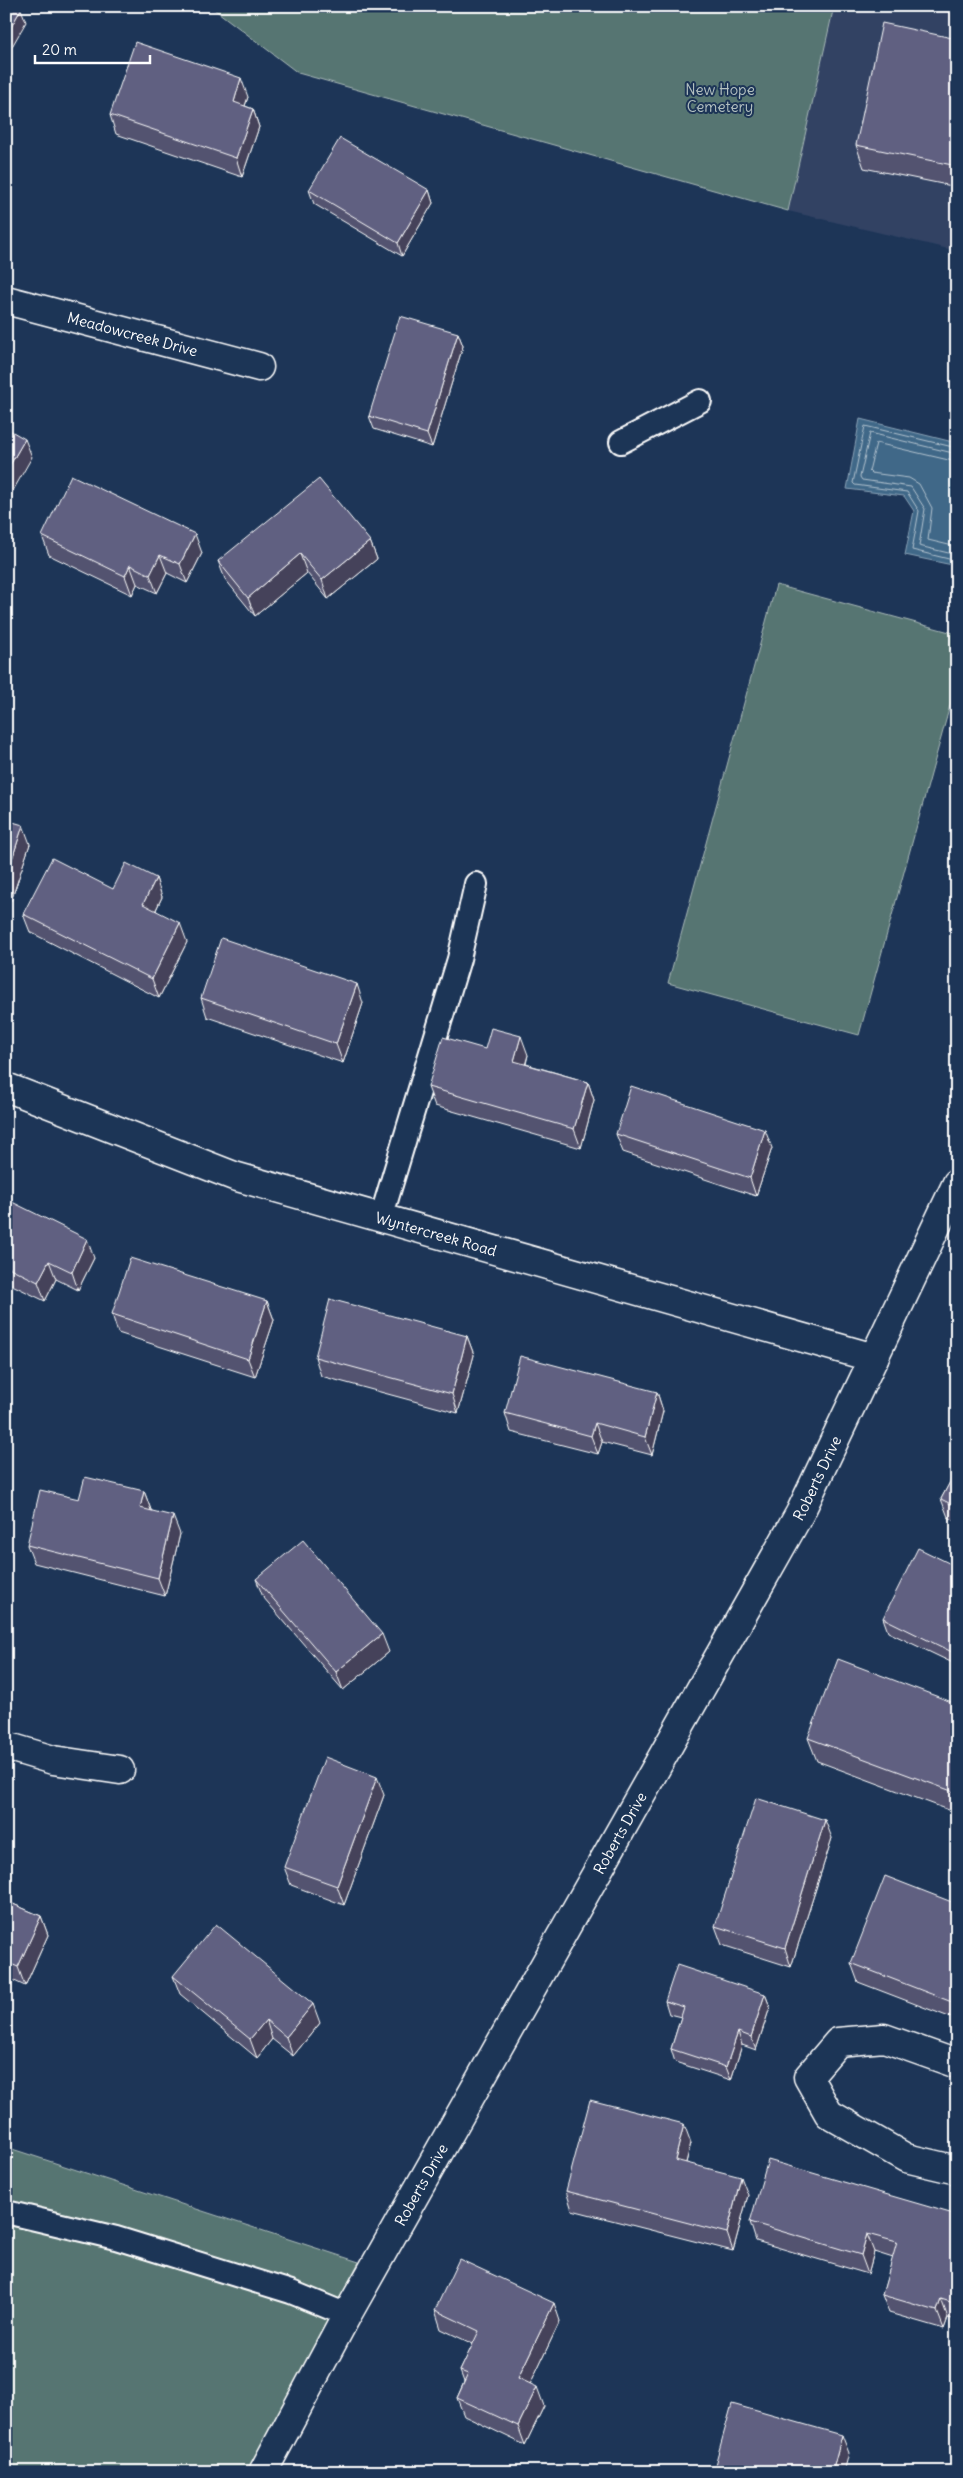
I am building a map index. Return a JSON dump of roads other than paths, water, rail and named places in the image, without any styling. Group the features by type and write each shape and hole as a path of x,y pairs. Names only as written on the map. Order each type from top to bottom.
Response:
{"street":[{"name":"Meadowcreek Drive","path":"6,300 259,367"},
{"name":"Wyntercreek Road","path":"6,1087 234,1176 874,1358"},
{"name":"Roberts Drive","path":"263,2472 347,2315 800,1513 957,1183"},
{"path":"6,1746 53,1760 120,1770"},
{"path":"957,2064 884,2038 875,2038 838,2042 808,2077 829,2114 906,2158 957,2170"}],"lane":[{"path":"621,442 700,401"},
{"path":"381,1218 459,959 476,884"},
{"path":"6,2212 125,2241 291,2292 347,2315"}],"water":[{"path":"860,419 957,443 957,566 905,555 914,511 904,496 847,489"}],"park label":[{"name":"New Hope Cemetery","path":"720,98"}]}
